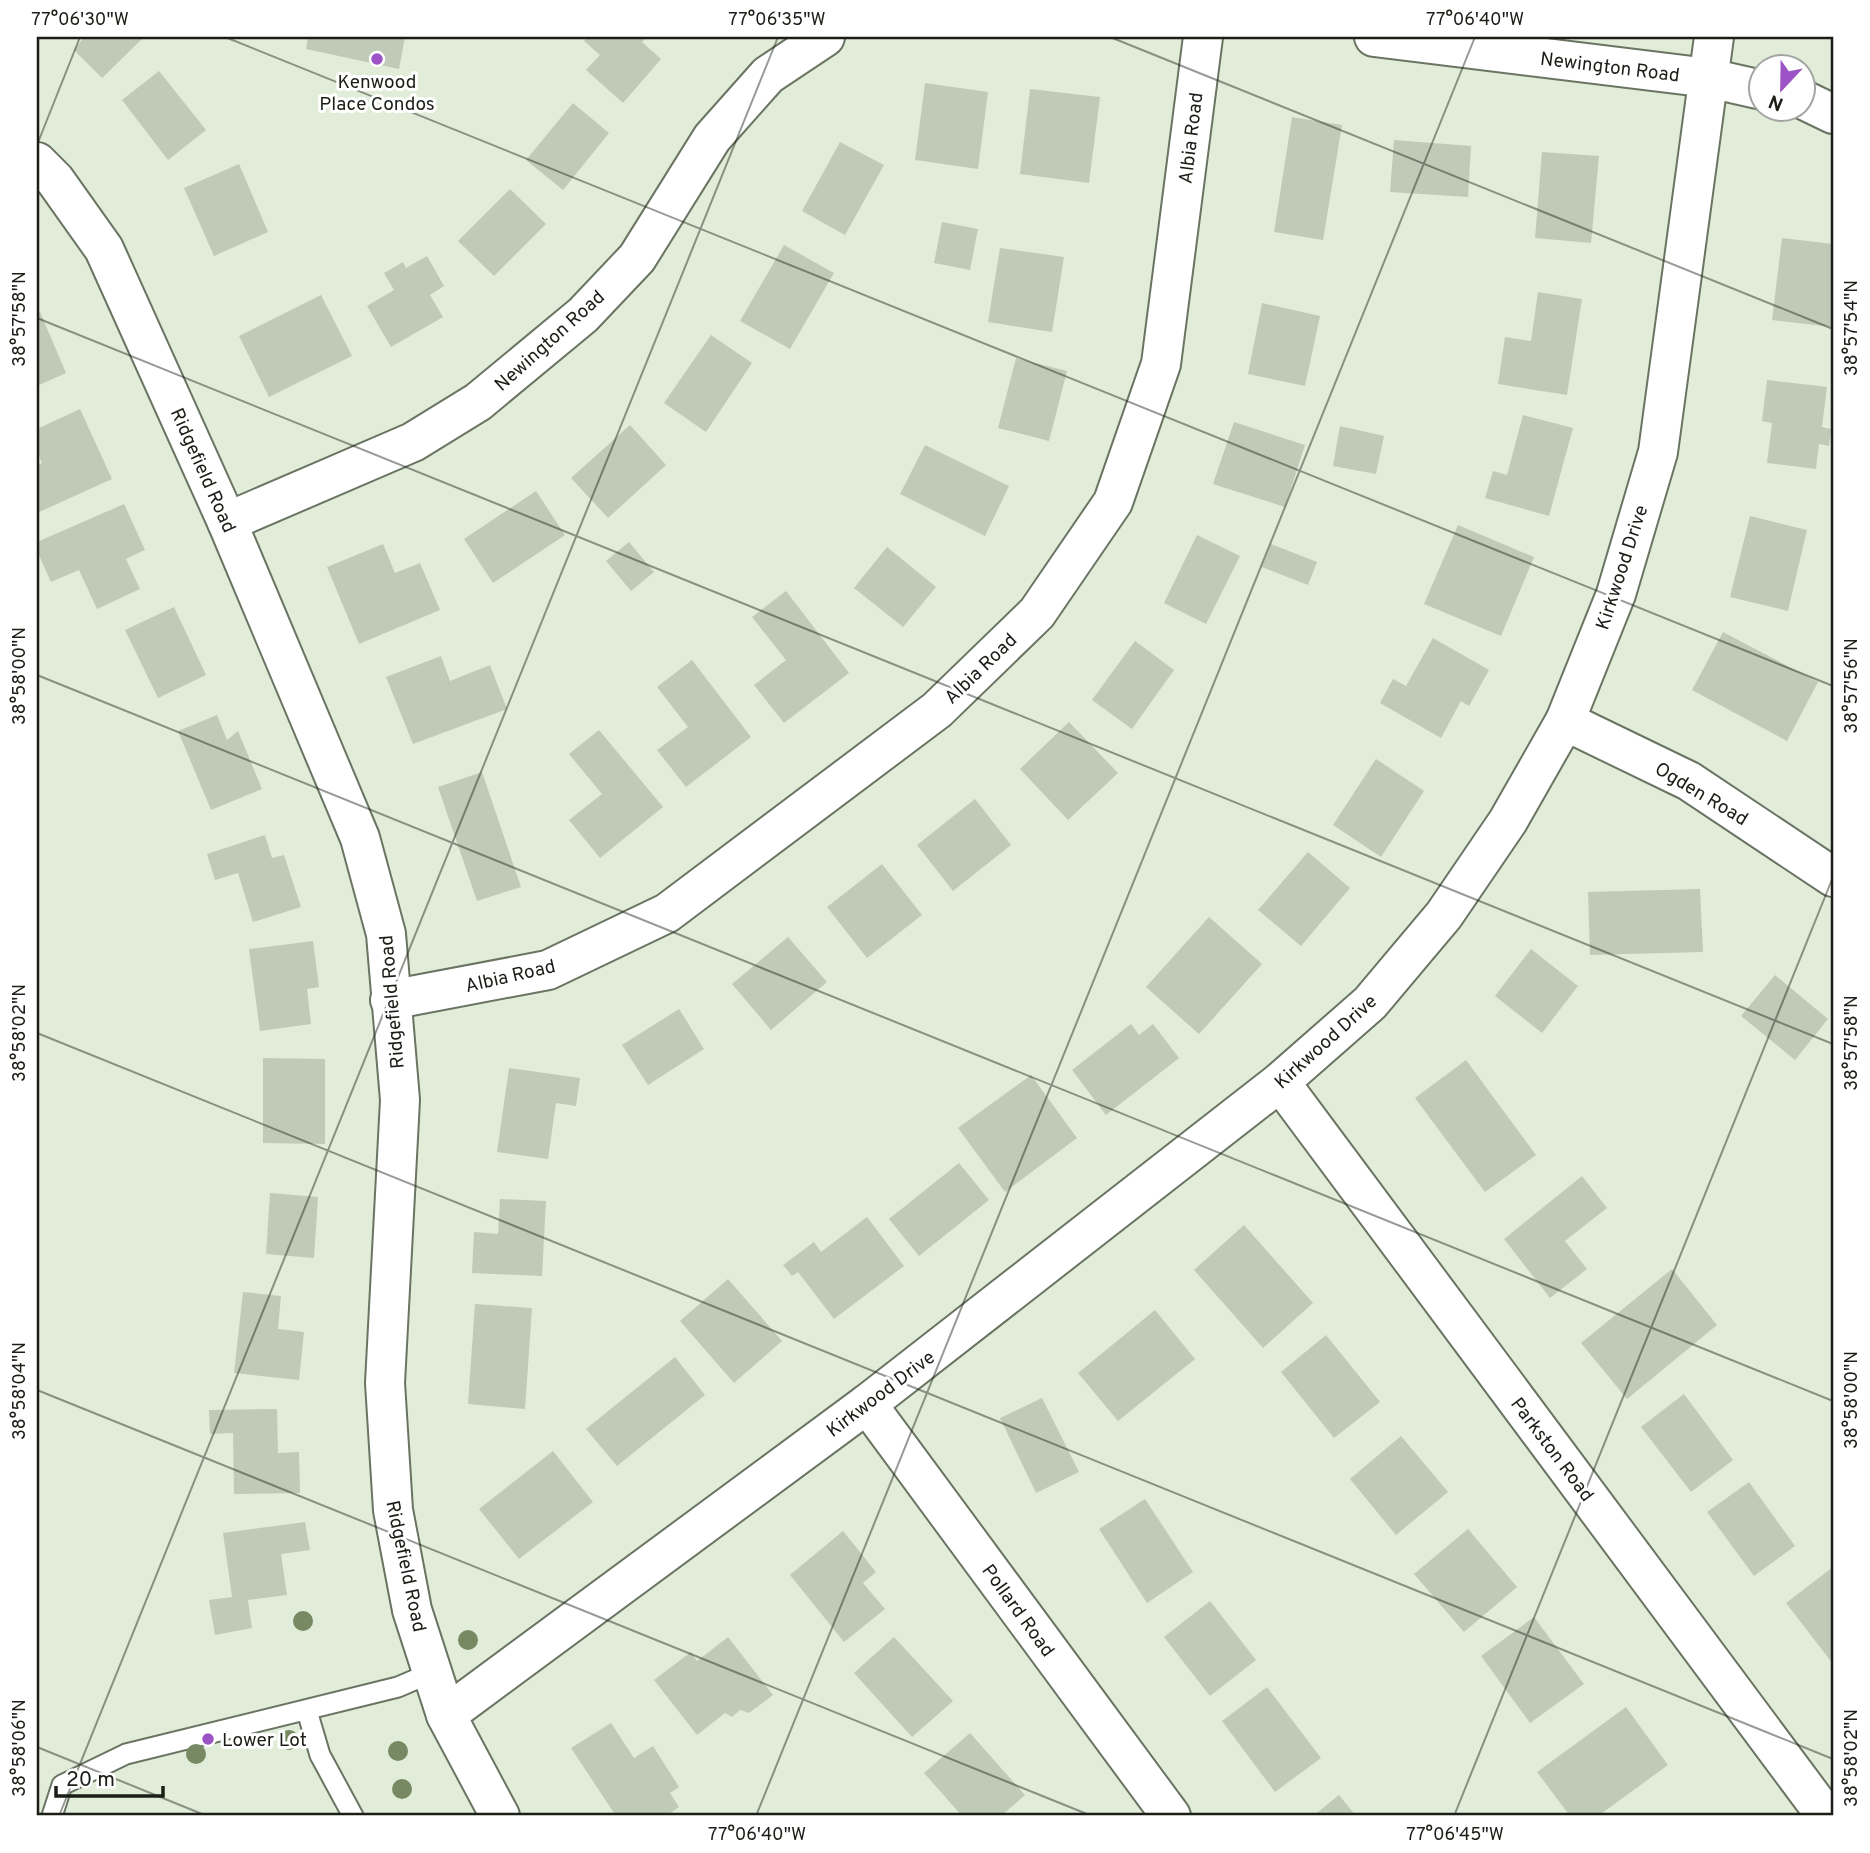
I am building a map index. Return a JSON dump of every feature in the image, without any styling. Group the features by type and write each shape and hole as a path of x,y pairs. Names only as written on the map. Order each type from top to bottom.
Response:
{"street":[{"name":"Newington Road","path":"227,522 413,442 478,402 583,315 637,258 712,138 768,75 825,37"},
{"name":"Albia Road","path":"390,1000 548,970 667,913 937,710 1037,613 1113,502 1161,364 1203,37"},
{"name":"Newington Road","path":"1374,37 1709,78 1748,87"},
{"name":"Kirkwood Drive","path":"446,1715 867,1404 1280,1082 1370,1003 1444,915 1508,821 1564,721 1616,594 1658,452 1714,37"},
{"name":"Ridgefield Road","path":"37,162 55,180 104,248 227,522 360,838 386,934 400,1100 385,1383 392,1497 412,1610 446,1715 500,1816"},
{"name":"Ogden Road","path":"1564,721 1689,781 1833,877"},
{"name":"Parkston Road","path":"1280,1082 1826,1816"},
{"name":"Pollard Road","path":"867,1404 1171,1816"}],"lane":[{"path":"52,1816 62,1785 126,1754 398,1687 433,1672"},
{"path":"307,1711 320,1755 353,1816"}],"building":[{"path":"84,37 144,37 102,78 74,50"},
{"name":"Kenwood Place Condos","path":"308,37 405,37 399,69 306,49"},
{"path":"587,37 646,37 642,42 661,59 623,103 586,70 600,55 584,41"},
{"path":"159,71 206,130 168,160 122,100"},
{"path":"925,83 988,92 978,169 915,160"},
{"path":"1030,89 1100,97 1089,183 1020,174"},
{"path":"573,103 609,133 563,190 526,160"},
{"path":"1292,117 1342,125 1323,240 1274,232"},
{"path":"1394,140 1471,146 1468,197 1390,192"},
{"path":"840,142 884,165 845,235 802,211"},
{"path":"1542,152 1599,156 1591,243 1535,238"},
{"path":"239,164 268,232 214,256 184,188"},
{"path":"510,189 546,224 494,276 458,241"},
{"path":"942,222 978,229 970,270 934,263"},
{"path":"1782,238 1833,244 1833,327 1772,320"},
{"path":"784,245 834,273 790,349 740,321"},
{"path":"1000,248 1064,257 1052,332 988,322"},
{"path":"427,256 444,286 430,295 443,317 391,347 367,306 394,290 384,273 403,262 406,268"},
{"path":"1538,292 1582,299 1567,395 1498,384 1505,337 1531,341"},
{"path":"321,295 352,356 269,397 239,336"},
{"path":"1262,303 1320,316 1305,386 1248,374"},
{"path":"40,312 66,373 37,386 37,314"},
{"path":"711,335 752,363 706,432 664,403"},
{"path":"1016,358 1067,371 1049,441 998,428"},
{"path":"1767,380 1827,387 1822,427 1831,429 1829,446 1819,444 1816,469 1767,463 1772,423 1762,421"},
{"path":"80,409 112,479 37,513 37,465 42,463 37,451 37,429"},
{"path":"1523,415 1573,428 1549,516 1485,498 1493,471 1507,475"},
{"path":"1234,422 1305,445 1285,507 1213,484"},
{"path":"630,425 666,465 608,518 571,478"},
{"path":"1340,426 1384,436 1376,474 1333,466"},
{"path":"925,445 1009,486 985,536 900,494"},
{"path":"536,491 565,535 493,583 464,539"},
{"path":"124,504 145,550 126,559 140,589 97,609 79,570 51,582 37,551 37,542"},
{"path":"1750,516 1807,530 1788,611 1730,597"},
{"path":"1458,525 1534,557 1501,636 1424,604"},
{"path":"1197,535 1240,556 1206,624 1164,603"},
{"path":"629,542 654,572 631,591 606,561"},
{"path":"383,544 395,573 420,563 440,610 359,644 327,567"},
{"path":"1271,544 1317,562 1308,585 1262,567"},
{"path":"887,547 936,587 903,627 854,588"},
{"path":"786,591 849,673 784,723 754,685 786,660 752,617"},
{"path":"174,607 206,675 158,698 125,630"},
{"path":"1723,632 1818,682 1787,741 1692,690"},
{"path":"1433,638 1489,670 1469,706 1461,701 1441,738 1380,703 1393,679 1406,686"},
{"path":"1135,641 1174,670 1132,729 1092,700"},
{"path":"441,656 450,681 490,665 507,709 413,744 386,677"},
{"path":"692,660 751,737 686,787 657,750 688,727 657,687"},
{"path":"217,715 227,740 238,731 262,789 211,810 178,731"},
{"path":"1069,722 1118,773 1068,820 1020,769"},
{"path":"599,730 663,807 600,858 569,820 602,794 569,754"},
{"path":"1376,759 1424,791 1381,857 1333,825"},
{"path":"482,772 521,887 477,901 438,787"},
{"path":"975,799 1011,845 953,891 917,845"},
{"path":"265,835 272,858 284,855 301,907 253,922 238,873 215,880 207,854"},
{"path":"1308,852 1350,888 1301,946 1258,910"},
{"path":"882,864 922,915 867,958 827,907"},
{"path":"1700,889 1703,952 1590,955 1588,892"},
{"path":"1209,917 1262,964 1199,1034 1146,987"},
{"path":"788,937 827,982 771,1030 732,984"},
{"path":"313,941 319,987 307,989 311,1024 260,1031 249,949"},
{"path":"1531,949 1578,986 1542,1033 1495,996"},
{"path":"1775,975 1828,1019 1795,1060 1741,1016"},
{"path":"679,1009 704,1049 648,1085 622,1045"},
{"path":"1131,1024 1139,1035 1153,1024 1179,1058 1106,1115 1072,1070"},
{"path":"263,1058 325,1059 325,1144 263,1143"},
{"path":"1466,1060 1536,1155 1485,1192 1415,1098"},
{"path":"509,1068 580,1078 576,1106 556,1103 548,1159 497,1152"},
{"path":"1031,1075 1077,1138 1005,1192 958,1128"},
{"path":"959,1163 989,1200 919,1256 889,1219"},
{"path":"1582,1176 1607,1208 1565,1241 1587,1269 1550,1298 1504,1239"},
{"path":"270,1193 318,1197 314,1258 266,1254"},
{"path":"500,1199 546,1201 542,1276 472,1273 474,1232 498,1234"},
{"path":"867,1217 904,1266 834,1319 798,1272 792,1276 783,1265 814,1242 821,1252"},
{"path":"1244,1225 1313,1303 1263,1348 1194,1270"},
{"path":"1672,1269 1717,1325 1627,1399 1581,1343"},
{"path":"728,1279 782,1341 734,1383 680,1321"},
{"path":"243,1292 281,1296 278,1329 304,1332 299,1380 234,1373"},
{"path":"475,1304 532,1308 525,1409 468,1404"},
{"path":"1155,1310 1195,1359 1118,1421 1078,1373"},
{"path":"1326,1335 1380,1402 1334,1438 1281,1372"},
{"path":"675,1357 705,1395 617,1466 586,1429"},
{"path":"1684,1394 1733,1460 1691,1492 1641,1427"},
{"path":"1042,1398 1079,1472 1036,1493 1000,1418"},
{"path":"277,1409 278,1453 299,1452 300,1493 234,1494 233,1433 210,1434 209,1410"},
{"path":"1401,1436 1448,1492 1396,1535 1350,1479"},
{"path":"553,1451 593,1502 519,1559 479,1509"},
{"path":"1749,1482 1795,1546 1754,1576 1707,1512"},
{"path":"1145,1499 1193,1572 1147,1603 1099,1529"},
{"path":"305,1522 310,1550 281,1554 287,1595 248,1600 252,1628 215,1635 209,1600 232,1597 223,1533"},
{"path":"1468,1529 1517,1587 1464,1632 1414,1574"},
{"path":"843,1531 876,1572 863,1583 885,1609 844,1642 790,1575"},
{"path":"1833,1567 1833,1664 1786,1603"},
{"path":"1210,1601 1256,1660 1210,1696 1164,1637"},
{"path":"1534,1617 1584,1684 1530,1723 1481,1656"},
{"path":"728,1637 773,1695 749,1713 740,1710 732,1717 725,1713 697,1735 654,1680 691,1652 697,1661"},
{"path":"894,1637 953,1701 912,1737 854,1673"},
{"path":"1267,1687 1321,1758 1275,1792 1222,1721"},
{"path":"1626,1707 1668,1765 1598,1816 1570,1816 1537,1772"},
{"path":"611,1723 634,1758 653,1746 679,1787 670,1793 679,1807 666,1816 616,1816 571,1748"},
{"path":"970,1733 1025,1795 1001,1816 962,1816 924,1773"},
{"path":"1339,1795 1356,1816 1313,1816"}],"place":[{"name":"Kenwood Place Condos","path":"377,59"},
{"name":"Lower Lot","path":"208,1739"}]}
